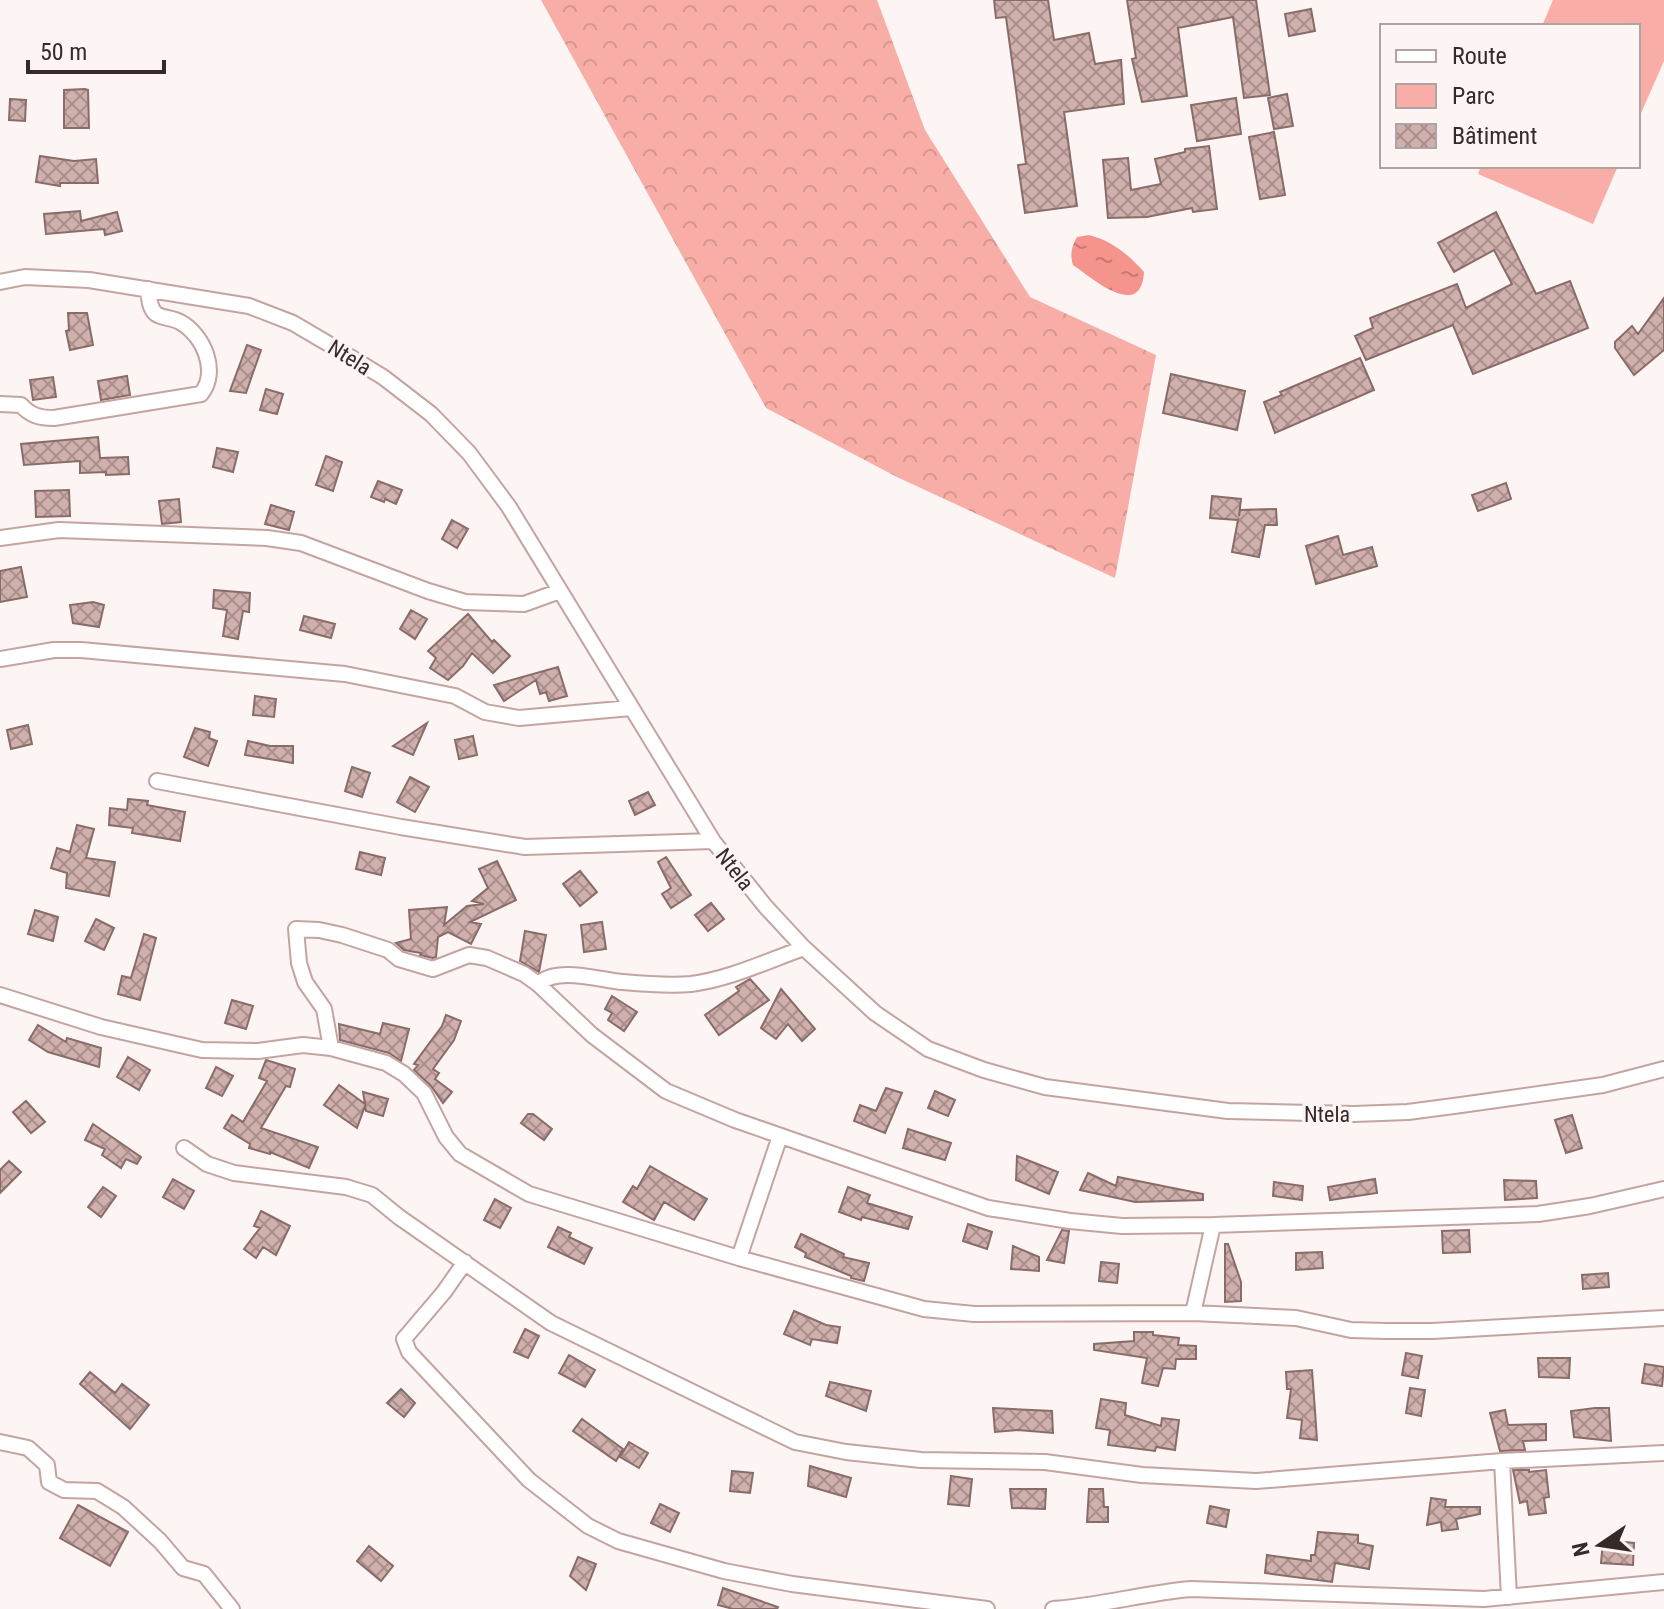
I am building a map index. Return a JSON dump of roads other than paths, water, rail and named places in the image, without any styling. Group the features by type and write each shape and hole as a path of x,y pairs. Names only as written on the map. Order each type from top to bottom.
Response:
{"street":[{"name":"Ntela","path":"0,282 25,277 89,280 249,306 272,314 327,343 383,377 431,414 469,453 509,507 713,841 804,948 875,1013 928,1049 984,1070 1045,1087 1143,1102 1273,1113 1408,1112 1603,1085 1664,1069"},
{"path":"0,404 21,405 28,413 41,418 54,418 201,394 210,374 202,346 192,331 180,322 156,313 150,304 148,289"},
{"path":"0,538 59,530 267,538 301,543 465,602 524,604 560,591"},
{"path":"0,659 54,650 81,650 345,674 455,696 485,712 519,718 631,708"},
{"path":"157,781 525,847 713,841"},
{"path":"331,1048 324,1009 305,982 299,963 296,929 342,935 388,950 399,959 433,969 469,955 487,958 524,974 538,984 592,1035 666,1091 780,1136 988,1208 1096,1224 1213,1225 1538,1214 1664,1189"},
{"path":"538,984 563,976 690,984 727,976 804,948"},
{"path":"0,995 101,1027 202,1050 258,1051 303,1045 331,1048 386,1063 404,1074 424,1093 446,1137 460,1154 529,1194 739,1258 924,1309 974,1314 1193,1313 1296,1318 1351,1330 1386,1331 1664,1318"},
{"path":"739,1258 780,1136"},
{"path":"184,1148 207,1164 234,1173 346,1187 372,1195 551,1323 795,1442 921,1460 1045,1462 1142,1475 1256,1481 1502,1461 1664,1453"},
{"path":"1193,1313 1213,1225"},
{"path":"465,1262 404,1339 409,1352 529,1480 588,1526 618,1541 724,1571 866,1595 987,1609"},
{"path":"0,1442 28,1448 47,1465 49,1482 64,1490 97,1491 123,1507 160,1541 183,1568 204,1574 232,1609"},
{"path":"1502,1461 1509,1597"},
{"path":"1053,1609 1132,1605 1153,1593 1191,1589 1484,1599 1664,1582"}],"water":[{"path":"1089,235 1119,249 1144,272 1141,287 1134,294 1114,292 1073,265 1072,251 1077,237"}]}
